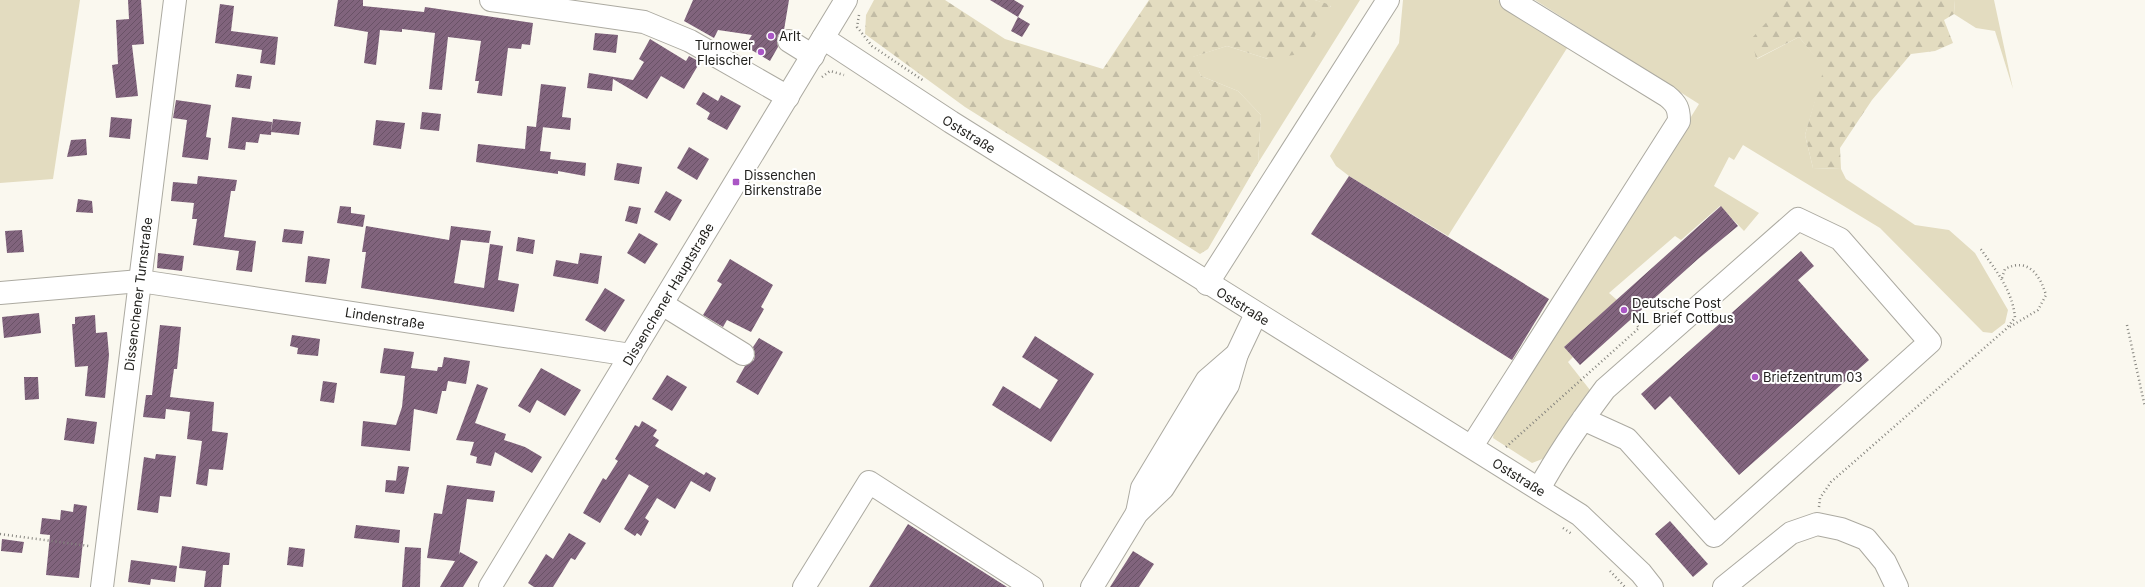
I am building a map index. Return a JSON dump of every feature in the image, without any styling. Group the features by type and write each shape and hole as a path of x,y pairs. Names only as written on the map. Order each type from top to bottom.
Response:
{"street":[{"name":"Dissenchener Turnstraße","path":"102,587 175,0"},
{"path":"491,0 644,22 690,41 788,97"},
{"path":"1207,284 1388,0"},
{"path":"1472,446 1679,121 1679,112 1676,103 1667,96 1511,0"},
{"name":"Dissenchener Hauptstraße","path":"490,587 788,97 843,1"},
{"name":"Oststraße","path":"789,41 818,47 951,122 1207,284 1472,446 1580,515 1641,573 1652,587"},
{"path":"1539,489 1583,419 1605,389 1798,219 1840,239 1930,342 1714,536 1627,440 1583,419"},
{"name":"Lindenstraße","path":"0,293 140,281 631,355"},
{"path":"662,304 743,354"},
{"path":"1092,587 1136,513 1163,488 1228,385 1237,354 1256,314"},
{"path":"813,584 869,482 1032,587"},
{"path":"1724,587 1790,533 1817,524 1841,529 1866,539 1885,562 1897,587"}],"path":[{"path":"1817,524 1820,498 1831,482 2006,329 2015,318 2014,305 2002,278 1980,248"},
{"path":"2002,278 2005,269 2014,264 2024,265 2041,278 2046,295 2038,310 2006,329"},
{"path":"1504,449 1639,328 1632,319"},
{"path":"2127,325 2145,408"},
{"path":"1558,524 1575,537"},
{"path":"0,534 106,548"},
{"path":"1604,565 1625,587"}],"green space":[{"path":"0,0 80,0 53,179 0,183"},
{"path":"874,0 945,0 1005,39 1103,69 1149,0 1315,0 1331,5 1306,53 1268,59 1227,46 1193,57 1201,76 1238,91 1261,115 1258,163 1208,249 1200,254 965,107 865,34 866,15"},
{"path":"1315,0 1360,0 1258,163 1261,115 1238,91 1201,76 1192,57 1227,46 1268,59 1331,6"},
{"path":"1403,0 1498,0 1569,45 1448,236 1349,176 1336,166 1330,156 1399,43"},
{"path":"1535,0 1787,0 1757,59 1799,37 1825,68 1805,135 1813,168 1841,169 1846,179 1915,225 1949,230 1975,253 2008,310 2005,323 1992,333 1983,332 1880,228 1743,145 1734,160 1729,157 1714,186 1759,213 1744,231 1720,206 1681,240 1675,236 1609,293 1617,300 1564,347 1573,357 1568,362 1590,390 1545,458 1532,463 1493,438 1494,432 1699,104"},
{"path":"1787,0 1955,0 1954,14 1944,20 1953,43 1935,51 1911,54 1872,100 1840,148 1841,169 1813,168 1805,135 1824,68 1799,37 1756,59 1752,38"},
{"path":"1955,0 1994,0 2013,89 1995,31 1976,28 1954,14"}],"building":[{"path":"128,0 141,0 144,44 132,45 138,96 116,98 112,65 118,64 116,20 129,19"},
{"path":"338,0 363,0 363,6 424,12 425,7 533,23 530,45 522,44 521,49 508,48 502,96 477,93 479,81 475,81 481,41 448,37 442,90 429,89 435,33 402,29 402,32 380,30 376,65 364,63 368,32 334,26"},
{"path":"693,0 789,0 784,30 778,35 778,47 770,61 745,46 752,35 718,30 714,38 684,21"},
{"path":"990,0 1014,0 1024,6 1018,17"},
{"path":"220,4 234,6 231,31 278,37 275,65 260,63 262,50 215,43"},
{"path":"1018,17 1030,24 1022,37 1011,31"},
{"path":"595,33 618,35 616,53 593,50"},
{"path":"650,39 686,61 689,56 700,62 684,89 661,76 647,99 613,79 612,91 587,88 589,73 633,80 644,62 639,59"},
{"path":"237,74 252,76 250,89 235,87"},
{"path":"541,84 566,87 562,117 571,118 570,130 543,127 540,151 551,152 550,159 586,163 585,176 558,171 558,174 476,162 478,144 525,149 527,126 536,127"},
{"path":"703,92 718,101 721,95 741,106 727,130 707,119 710,113 696,104"},
{"path":"176,100 211,105 206,137 211,138 208,160 182,157 187,120 173,118"},
{"path":"422,112 441,114 439,131 420,129"},
{"path":"111,117 132,119 130,139 109,137"},
{"path":"232,117 272,122 271,135 260,134 258,143 246,142 245,150 228,148"},
{"path":"273,119 301,122 299,135 271,132"},
{"path":"376,120 405,123 401,149 373,145"},
{"path":"86,139 87,155 67,157 71,140"},
{"path":"689,147 709,159 697,180 677,168"},
{"path":"617,163 642,167 639,184 614,180"},
{"path":"198,176 237,180 235,191 231,191 224,237 256,241 252,272 236,270 239,251 193,245 197,219 192,219 194,203 171,201 173,182 197,184"},
{"path":"1349,176 1549,299 1512,360 1311,234"},
{"path":"666,191 682,200 670,221 654,212"},
{"path":"78,199 92,201 93,213 76,212"},
{"path":"340,206 351,207 351,213 365,215 363,227 337,223"},
{"path":"629,206 641,208 637,224 625,221"},
{"name":"Deutsche Post NL Brief Cottbus","path":"1721,206 1738,226 1698,259 1580,365 1564,347"},
{"path":"366,226 449,240 451,226 491,231 489,243 461,240 454,283 484,288 490,244 503,246 498,280 519,284 514,312 361,288 366,252 362,252"},
{"path":"284,229 304,231 302,244 282,242"},
{"path":"22,230 24,252 7,253 5,231"},
{"path":"639,233 658,244 645,264 627,253"},
{"path":"518,237 535,240 533,254 516,251"},
{"name":"Briefzentrum 03","path":"1801,251 1814,266 1798,280 1869,360 1739,475 1670,396 1655,410 1641,394"},
{"path":"158,253 184,256 182,271 157,268"},
{"path":"580,253 602,256 598,284 553,276 556,260 578,264"},
{"path":"308,256 330,259 326,284 305,282"},
{"path":"730,259 773,285 761,307 764,309 751,332 727,320 723,327 703,315 722,284 717,281"},
{"path":"605,288 625,300 605,332 585,320"},
{"path":"39,313 41,333 4,338 2,317"},
{"path":"95,315 96,333 107,332 109,355 105,398 85,396 88,366 75,367 72,324 75,324 75,317"},
{"path":"160,325 181,327 177,369 174,369 170,397 214,402 212,431 228,433 223,470 209,469 207,486 196,484 202,441 187,439 190,412 166,409 165,419 143,417 146,395 152,395"},
{"path":"292,335 320,339 318,356 297,354 298,348 290,346"},
{"path":"1035,336 1094,374 1051,442 992,405 1003,386 1040,409 1058,380 1022,357"},
{"path":"759,338 783,352 758,395 736,382 745,366 754,360 755,354 753,347"},
{"path":"384,348 414,352 411,368 437,371 438,367 442,367 444,357 470,361 466,384 448,381 446,391 442,391 437,414 414,409 410,451 361,446 363,421 396,425 402,407 405,376 380,373"},
{"path":"541,368 581,390 565,416 537,400 530,413 518,406"},
{"path":"667,375 687,387 672,411 652,399"},
{"path":"24,377 38,377 39,399 25,400"},
{"path":"323,381 337,383 334,403 320,401"},
{"path":"477,384 488,388 475,423 506,434 504,440 525,447 542,457 532,473 495,452 491,466 476,463 477,457 470,455 474,442 456,440"},
{"path":"67,418 97,422 94,444 64,440"},
{"path":"642,421 657,430 653,436 659,440 655,446 704,475 706,472 716,478 710,492 691,481 675,509 657,498 645,518 649,521 641,536 637,533 635,536 624,529 649,486 629,474 600,523 583,513 603,478 606,480 618,461 615,459 635,425 639,427"},
{"path":"156,454 176,456 171,497 160,496 158,513 137,510 144,457 155,459"},
{"path":"398,466 409,467 404,494 385,492 386,480 396,481"},
{"path":"447,485 495,491 493,502 467,499 459,555 460,552 478,562 463,587 440,587 455,561 427,558 434,513 442,514"},
{"path":"74,504 87,506 79,578 46,575 50,535 40,534 42,518 60,520 61,510 73,512"},
{"path":"1670,521 1708,564 1693,577 1655,534"},
{"path":"908,524 1007,587 869,587"},
{"path":"356,525 400,530 399,543 354,538"},
{"path":"569,533 586,543 575,560 571,558 553,587 534,587 528,583 546,554 553,559"},
{"path":"2,539 24,542 22,553 1,551"},
{"path":"182,546 230,553 229,565 223,565 221,587 204,587 206,571 179,568"},
{"path":"289,547 305,549 303,567 287,565"},
{"path":"405,547 421,548 420,587 402,587"},
{"path":"1133,551 1154,564 1139,587 1110,587"},
{"path":"131,560 177,566 175,582 151,579 150,585 128,582"}],"place":[{"name":"Arlt","path":"771,36"},
{"name":"Turnower Fleischer","path":"761,52"},
{"name":"Dissenchen Birkenstraße","path":"736,182"},
{"name":"Deutsche Post NL Brief Cottbus","path":"1624,310"},
{"name":"Briefzentrum 03","path":"1755,377"}]}
